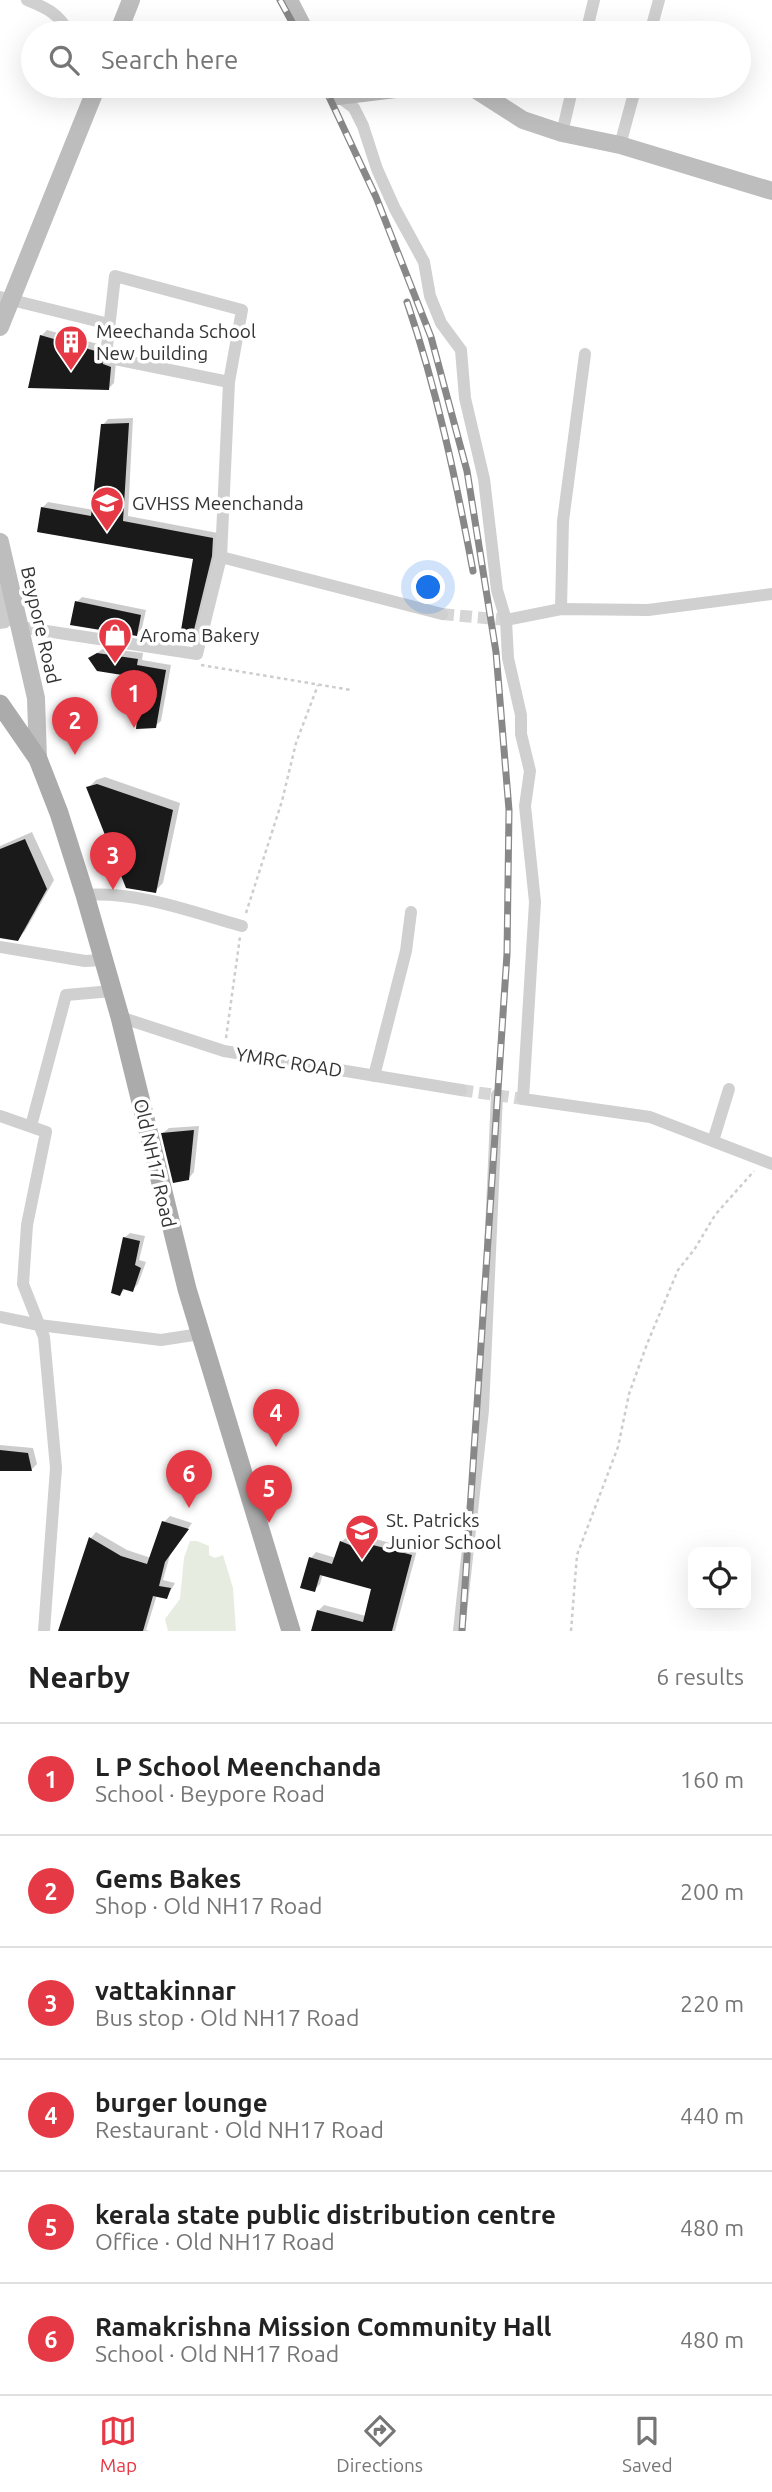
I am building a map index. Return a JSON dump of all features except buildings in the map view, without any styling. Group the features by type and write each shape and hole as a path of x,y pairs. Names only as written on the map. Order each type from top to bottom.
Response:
{"main road":[{"path":"289,0 300,21"},
{"path":"123,21 130,2"},
{"path":"0,327 6,298 92,98"},
{"path":"489,98 523,120 562,134 621,145 772,191"},
{"name":"Beypore Road","path":"0,542 36,698 38,759"},
{"name":"Old NH17 Road","path":"0,704 38,759 59,813 85,895 120,1017 176,1248 200,1334 291,1631"}],"street":[{"path":"27,0 47,8 63,21"},
{"path":"589,21 594,0"},
{"path":"653,21 659,0"},
{"path":"343,98 354,108 363,126 377,169 424,262 430,296 441,323 461,350 466,398 484,480 497,590 506,620 508,658 530,771 526,806 535,902 523,1099 650,1117 768,1162"},
{"path":"562,134 570,98"},
{"path":"621,145 633,98"},
{"path":"20,627 197,654 221,557 229,382 242,310 115,276 107,346 110,358 229,382"},
{"path":"6,298 109,324"},
{"path":"561,608 563,521 585,354"},
{"path":"221,557 442,614"},
{"path":"506,620 561,608 648,610 772,594"},
{"path":"85,895 146,900 242,926"},
{"path":"374,1076 406,951 411,912"},
{"path":"0,947 85,961 103,960"},
{"path":"31,1126 66,995 112,991"},
{"name":"YMRC ROAD","path":"120,1017 224,1051 461,1090"},
{"path":"713,1141 729,1089"},
{"path":"459,1631 483,1410 497,1095"},
{"path":"0,1116 46,1132 27,1225 23,1284 44,1337 56,1468 44,1631"},
{"path":"0,1317 39,1325 161,1340 200,1334"}],"path":[{"path":"224,1051 242,926 282,801 296,743 318,685"},
{"path":"571,1631 577,1555 618,1447 629,1394 678,1270 694,1250 715,1215 768,1162"}],"shaded area":[{"path":"190,1541 209,1546 209,1555 215,1558 223,1555 233,1588 236,1631 168,1631 165,1619 180,1599 184,1558"}],"tunnel":[{"path":"442,614 506,620"},
{"path":"461,1090 523,1099"}],"railway":[{"path":"280,0 291,21"},
{"path":"330,98 376,197 431,337 467,471 496,652 509,810 507,954 462,1631"},
{"path":"407,302 445,435 473,571"}],"place":[{"name":"Meechanda School New building","path":"71,372"},
{"name":"GVHSS Meenchanda","path":"107,533"},
{"name":"Aroma Bakery","path":"115,665"},
{"name":"L P School Meenchanda","path":"134,728"},
{"name":"Gems Bakes","path":"75,755"},
{"name":"vattakinnar","path":"113,890"},
{"name":"burger lounge","path":"276,1447"},
{"name":"Ramakrishna Mission Community Hall","path":"189,1508"},
{"name":"kerala state public distribution centre","path":"269,1523"},
{"name":"St. Patricks Junior School","path":"362,1561"}]}
